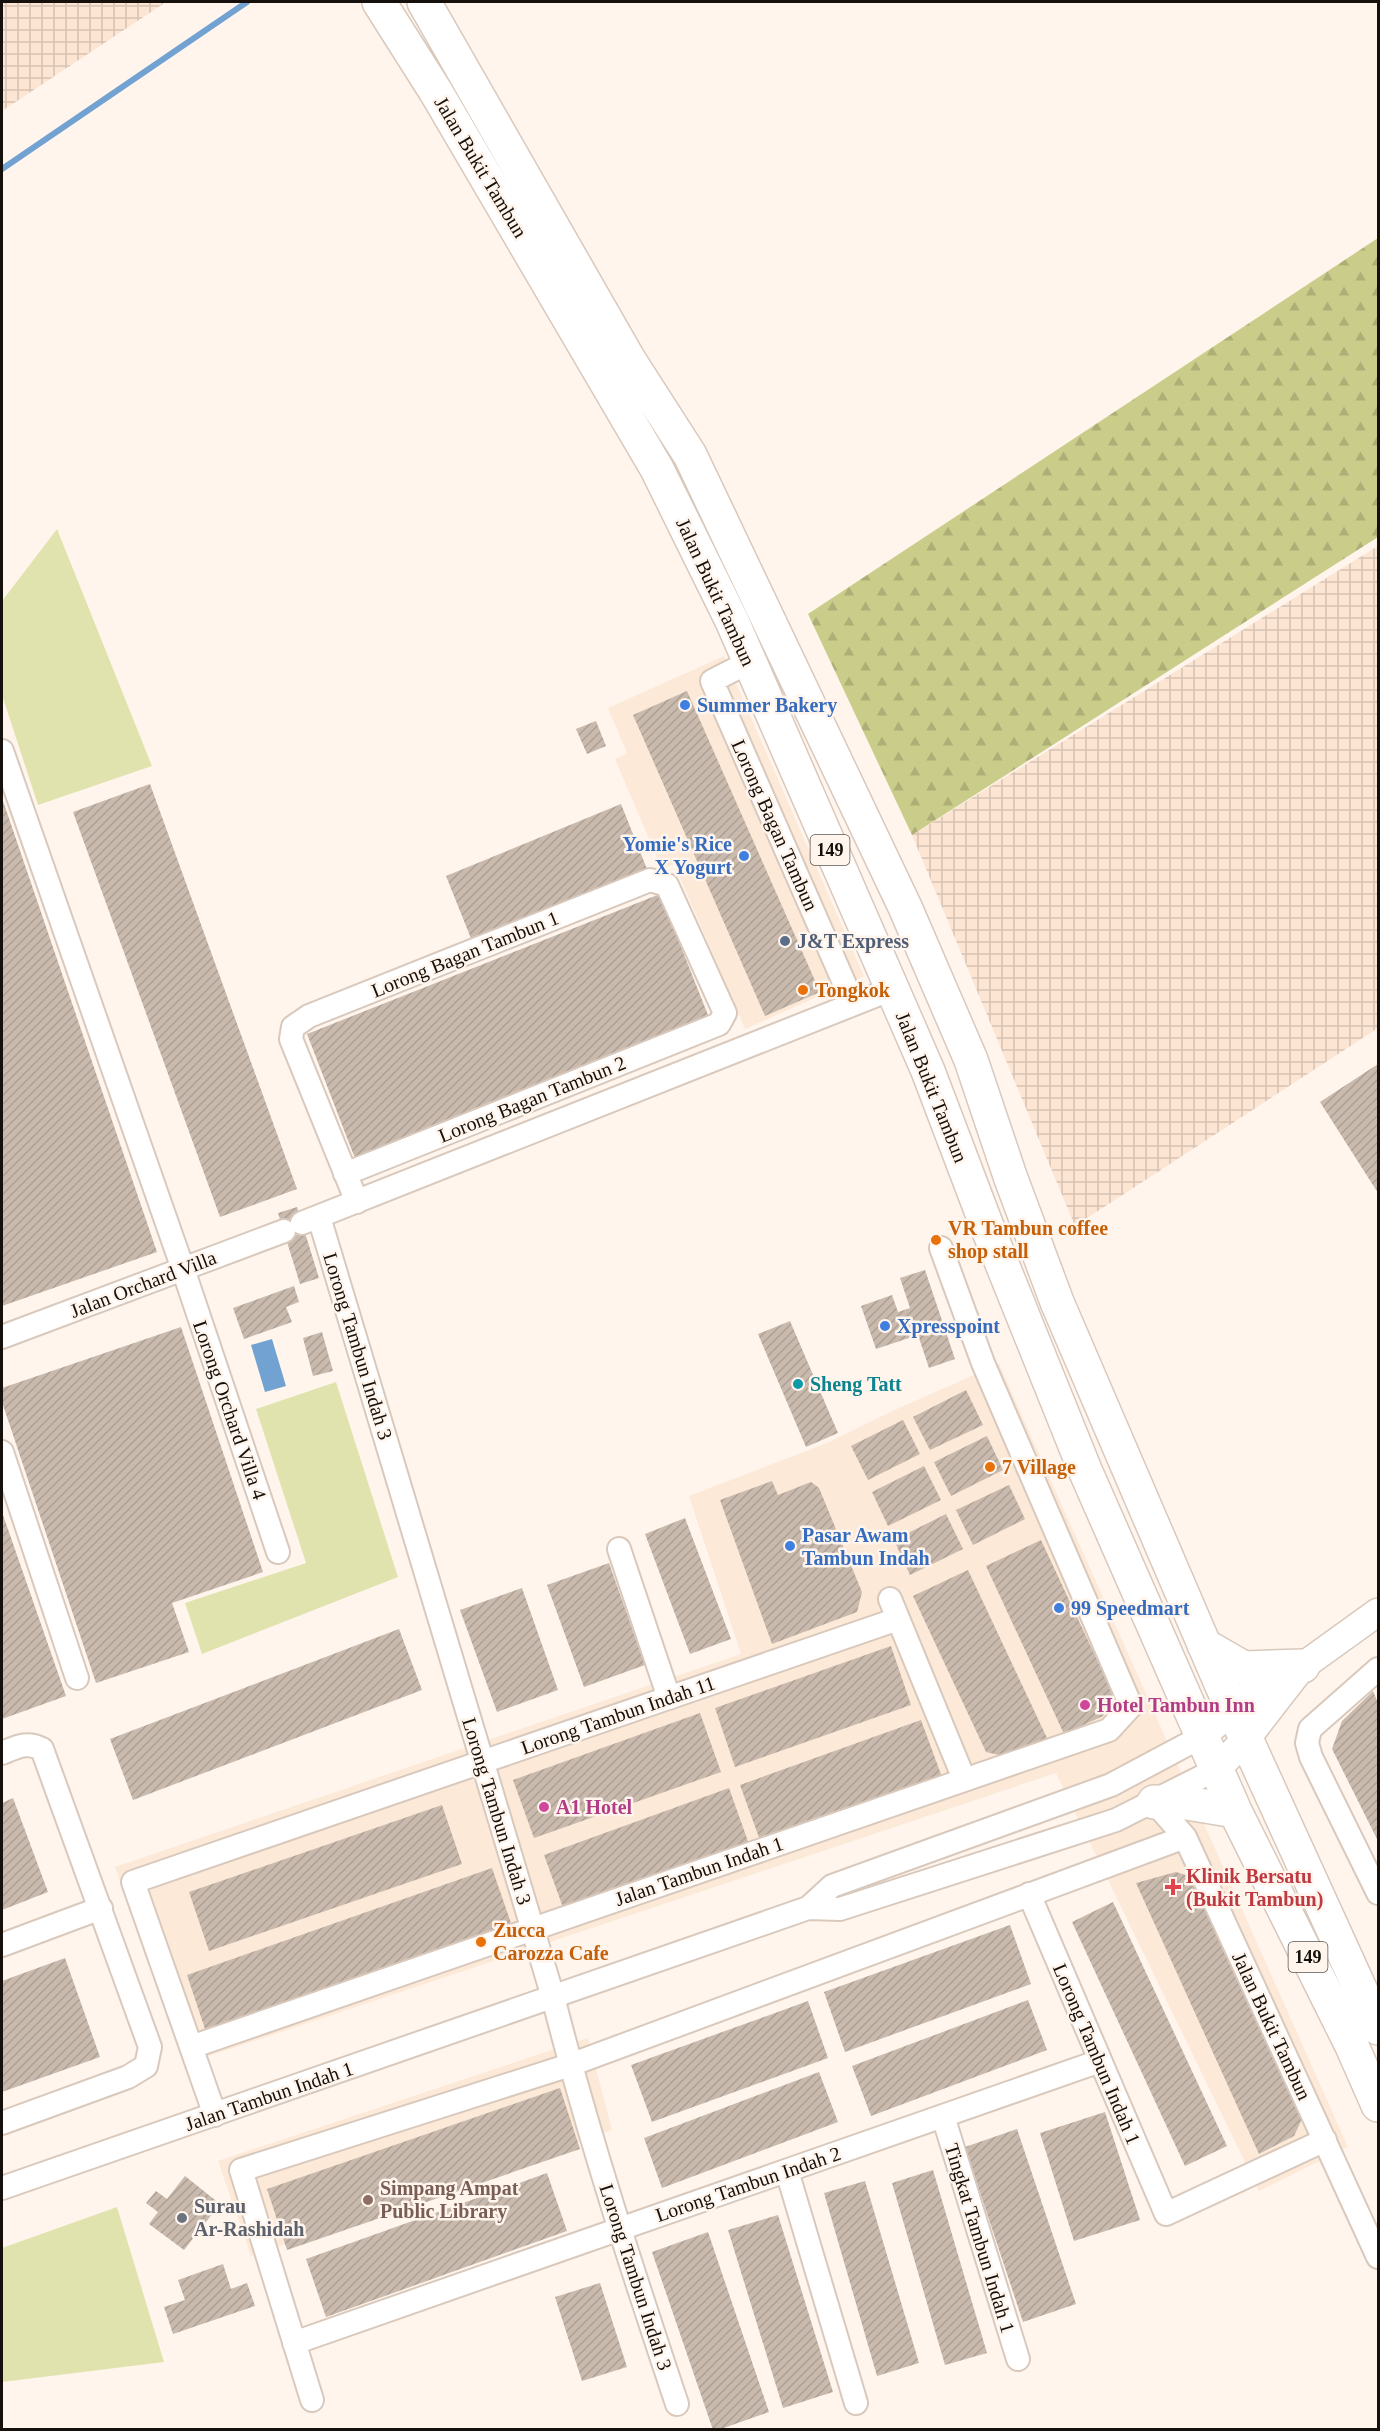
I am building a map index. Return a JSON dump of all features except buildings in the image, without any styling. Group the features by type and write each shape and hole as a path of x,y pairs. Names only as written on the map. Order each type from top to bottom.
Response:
{"main road":[{"name":"Jalan Bukit Tambun","path":"380,2 436,92 657,469 732,621 928,1071 988,1229 1085,1470 1235,1811 1352,2046 1378,2105"},
{"name":"Jalan Bukit Tambun","path":"424,2 629,360 690,454 905,907 971,1060 1010,1176 1057,1302 1204,1645 1378,2028"},
{"path":"1204,1645 1244,1668 1303,1666"},
{"path":"1154,1802 1187,1803 1235,1811"}],"street":[{"name":"Lorong Bagan Tambun","path":"749,662 712,681 854,1003"},
{"name":"Lorong Orchard Villa 4","path":"2,751 183,1269 278,1552"},
{"name":"Lorong Bagan Tambun 1","path":"345,1174 291,1039 293,1027 309,1016 650,880 667,885 725,1013 719,1024"},
{"name":"Jalan Orchard Villa","path":"2,1337 302,1224 892,988"},
{"name":"Lorong Bagan Tambun 2","path":"345,1174 719,1024"},
{"path":"345,1174 357,1202"},
{"name":"Lorong Tambun Indah 3","path":"302,1224 483,1761 619,2230 677,2404"},
{"name":"Jalan Tambun Indah 1","path":"191,2047 1109,1730 1131,1706 983,1363 941,1248"},
{"path":"2,1452 78,1678"},
{"path":"619,1549 669,1698"},
{"name":"Lorong Tambun Indah 11","path":"191,2047 133,1882 760,1667 894,1609 964,1779"},
{"path":"1241,1724 1256,1687 1303,1666 1378,1612"},
{"path":"1378,1669 1310,1729 1307,1743 1311,1757 1378,1893"},
{"name":"Jalan Tambun Indah 1","path":"808,1908 832,1886 1111,1785 1202,1737 1241,1724"},
{"name":"Jalan Tambun Indah 1","path":"2,2188 808,1908 840,1909 1116,1820 1216,1769 1241,1724"},
{"path":"2,1753 23,1745 33,1744 42,1749 150,2047 146,2066 128,2077 2,2123"},
{"name":"Jalan Bukit Tambun","path":"1154,1802 1185,1837 1378,2257"},
{"path":"312,2400 241,2170 570,2065 1185,1837"},
{"name":"Lorong Tambun Indah 1","path":"1029,1894 1166,2214 1325,2140"},
{"path":"2,1945 101,1908"},
{"path":"191,2047 215,2115"},
{"name":"Lorong Tambun Indah 2","path":"294,2343 1100,2061"},
{"name":"Tingkat Tambun Indah 1","path":"943,2116 1018,2359"},
{"path":"787,2171 856,2403"}],"shaded area":[{"path":"2,2 166,2 2,111"},
{"path":"1378,546 1378,1028 1075,1226 912,835"},
{"path":"724,656 864,976 745,1029 674,864 662,869 615,759 627,753 608,708"},
{"path":"999,1364 1348,2147 1259,2191 1056,1773 185,2064 115,1867 741,1654 689,1496 827,1443 890,1412"},
{"path":"588,2038 612,2130 251,2256 218,2161"}],"green space":[{"path":"1378,238 1378,537 912,835 808,614"},
{"path":"57,529 152,766 38,805 2,695 2,601"},
{"path":"336,1382 398,1577 202,1654 185,1603 306,1563 256,1409"},
{"path":"117,2207 164,2362 2,2382 2,2248"}],"water":[{"path":"272,1339 286,1386 265,1392 251,1345"}],"waterway":[{"path":"2,169 247,2"}],"place":[{"name":"Summer Bakery","path":"685,705"},
{"name":"Yomie's Rice X Yogurt","path":"744,856"},
{"name":"J&T Express","path":"785,941"},
{"name":"Tongkok","path":"803,990"},
{"name":"VR Tambun coffee shop stall","path":"936,1240"},
{"name":"Xpresspoint","path":"885,1326"},
{"name":"Sheng Tatt","path":"798,1384"},
{"name":"7 Village","path":"990,1467"},
{"name":"Pasar Awam Tambun Indah","path":"790,1546"},
{"name":"99 Speedmart","path":"1059,1608"},
{"name":"Hotel Tambun Inn","path":"1085,1705"},
{"name":"A1 Hotel","path":"544,1807"},
{"name":"Klinik Bersatu (Bukit Tambun)","path":"1173,1887"},
{"name":"Zucca Carozza Cafe","path":"481,1942"},
{"name":"Simpang Ampat Public Library","path":"368,2200"},
{"name":"Surau Ar-Rashidah","path":"182,2218"}]}
